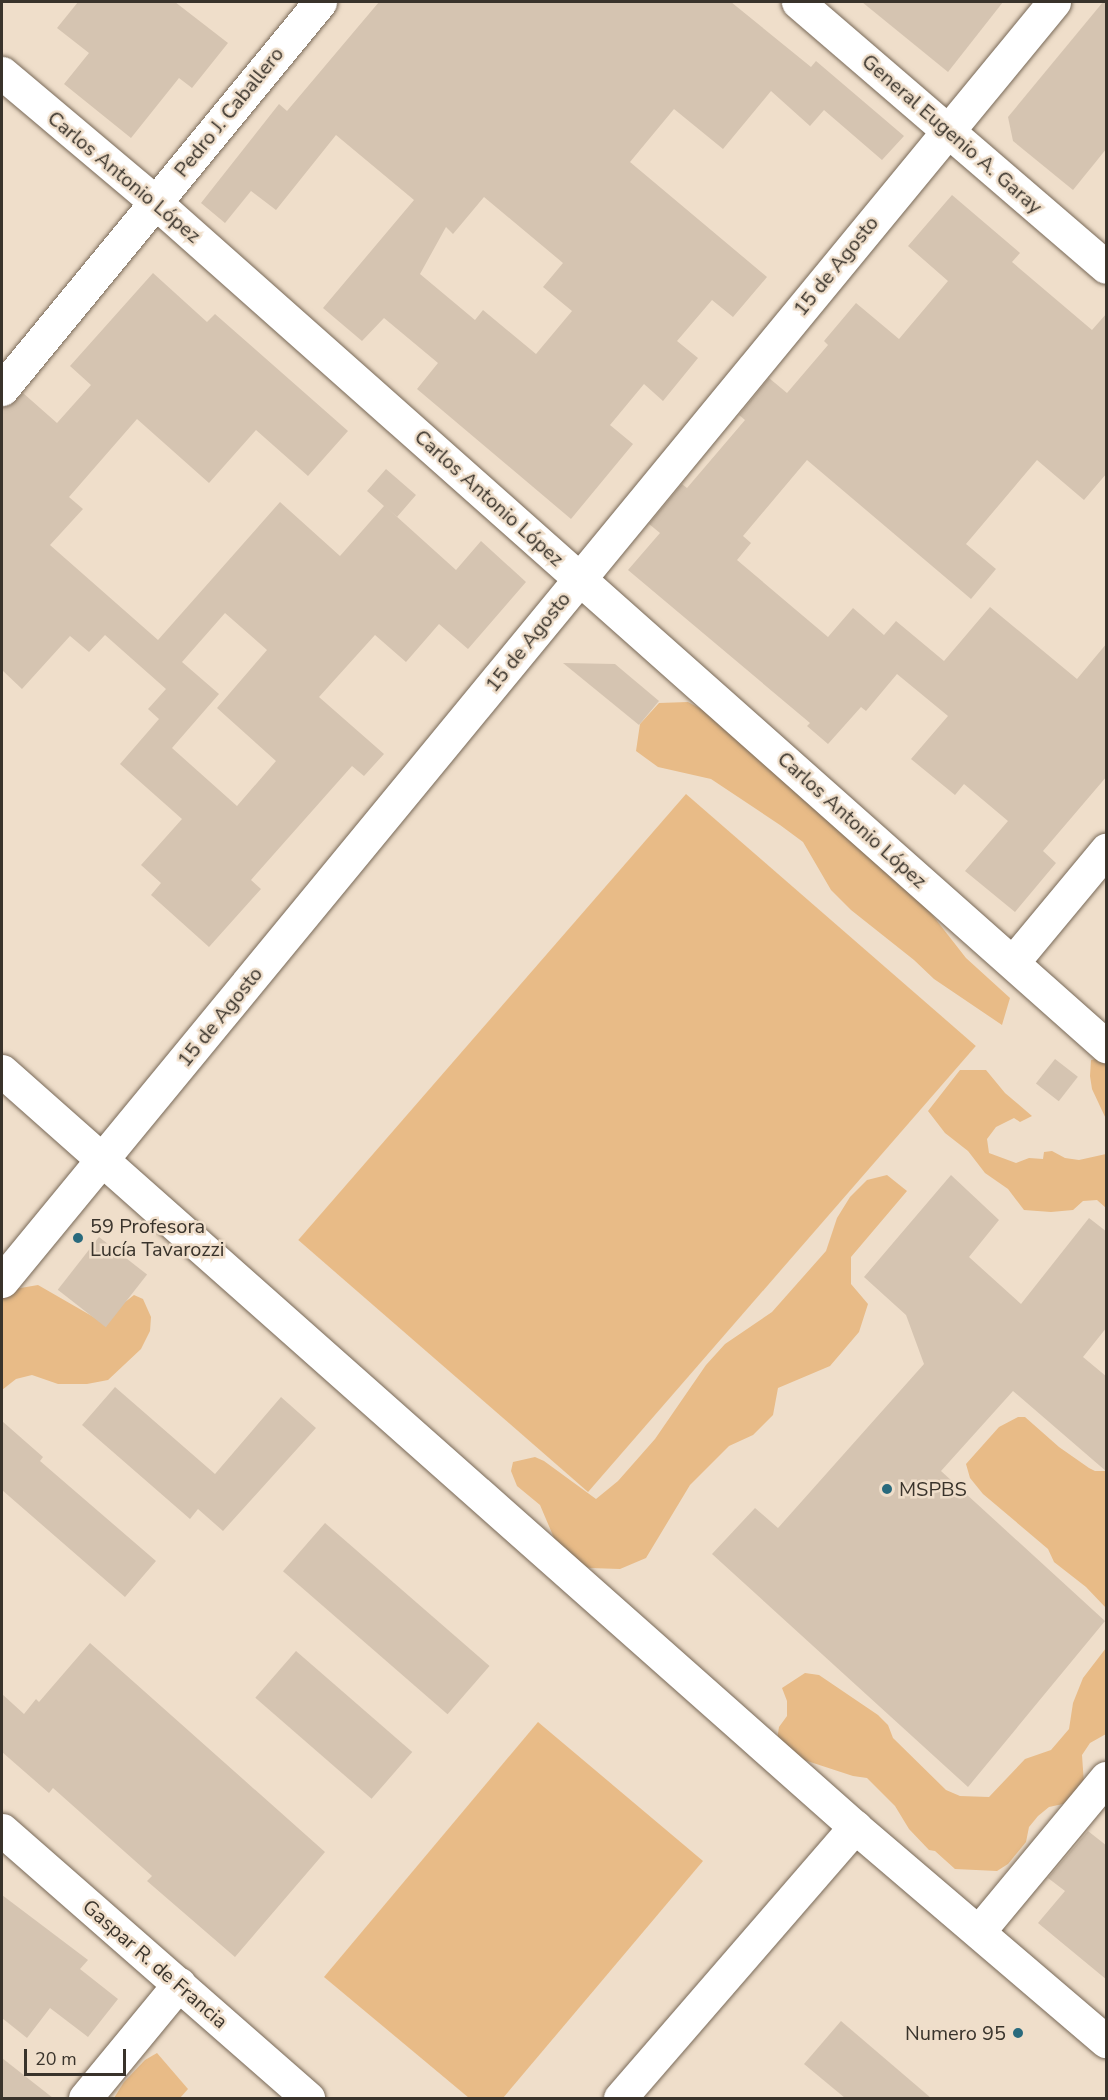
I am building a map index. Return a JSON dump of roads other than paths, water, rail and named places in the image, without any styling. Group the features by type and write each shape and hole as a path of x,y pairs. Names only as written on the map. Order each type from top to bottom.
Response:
{"street":[{"name":"Pedro J. Caballero","path":"2,389 320,2"},
{"name":"General Eugenio A. Garay","path":"798,2 1107,267"},
{"name":"15 de Agosto","path":"2,1281 1054,2"},
{"name":"Carlos Antonio López","path":"2,74 155,202 1107,1046"},
{"path":"1012,962 1107,850"},
{"path":"2,1071 855,1827 1107,2041"},
{"path":"979,1931 1107,1778"},
{"path":"620,2098 855,1827"},
{"name":"Gaspar R. de Francia","path":"2,1830 308,2098"},
{"path":"85,2098 179,1984"}],"place":[{"name":"59 Profesora Lucía Tavarozzi","path":"78,1238"},
{"name":"MSPBS","path":"887,1489"},
{"name":"Numero 95","path":"1018,2033"}]}
